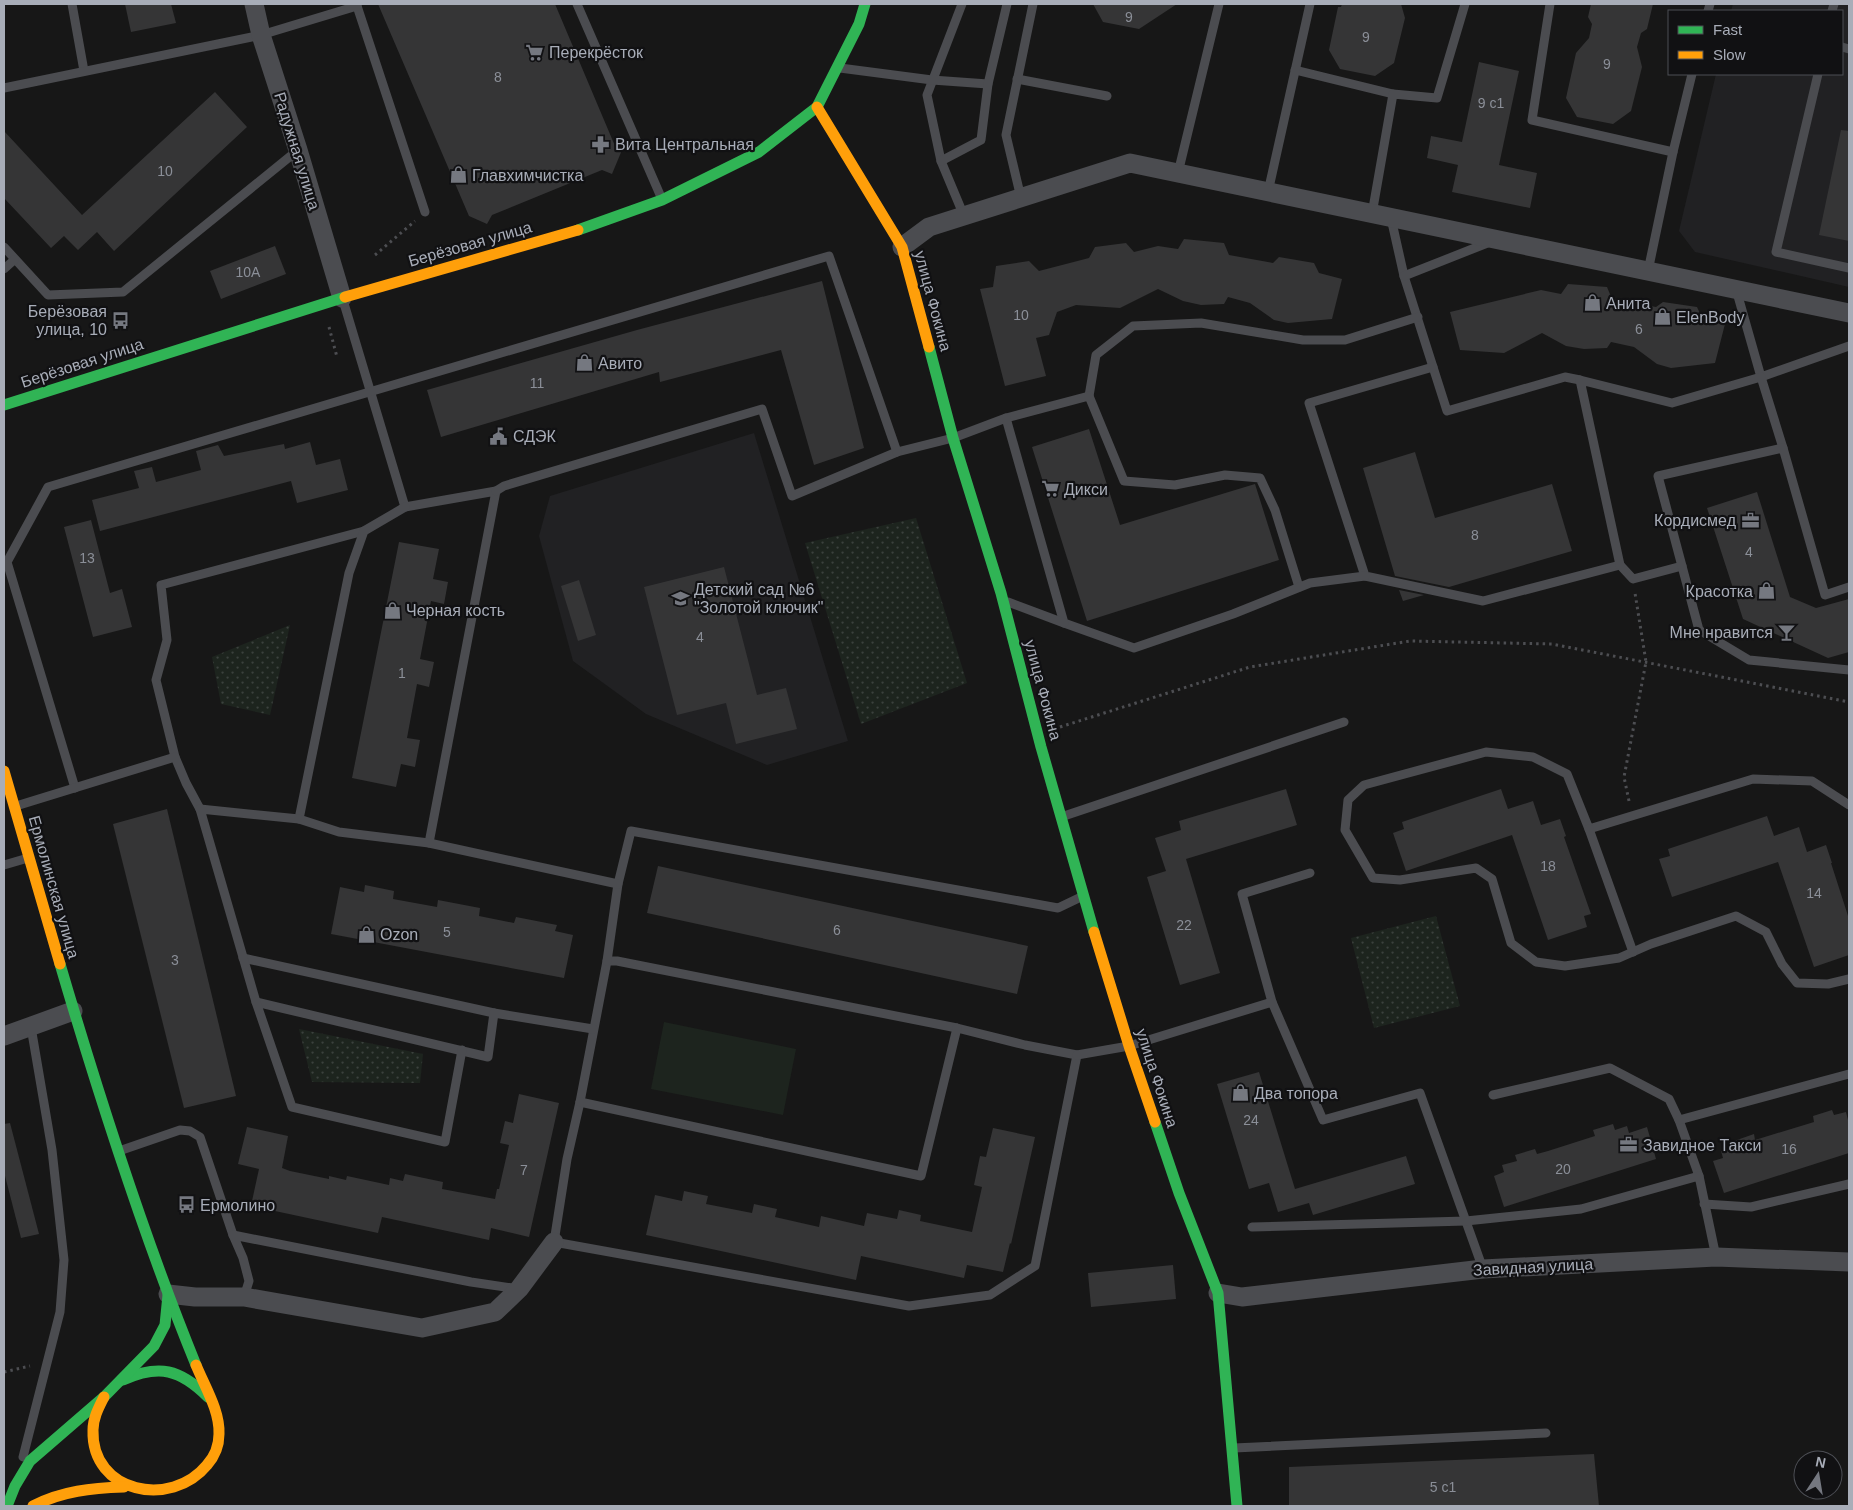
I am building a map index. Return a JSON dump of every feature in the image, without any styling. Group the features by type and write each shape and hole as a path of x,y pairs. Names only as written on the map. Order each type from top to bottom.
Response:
{"street":[{"name":"Радужная улица","path":"254,4 261,34 342,298"},
{"name":"Берёзовая улица","path":"4,405 342,298 600,223 662,200 759,152 817,107 859,24 865,4"},
{"name":"улица Фокина","path":"817,107 902,247 953,438 1002,600 1083,896 1129,1046 1179,1193 1218,1293 1237,1506"},
{"path":"902,247 929,228 1130,163 1849,313"},
{"name":"Ермолинская улица","path":"4,771 74,1011 118,1151 168,1294 209,1397"},
{"path":"4,1036 74,1011"},
{"path":"7,1506 15,1486 30,1461 104,1397 154,1346 165,1325 168,1294 195,1297 244,1297 422,1328 495,1312 519,1289 554,1242"},
{"name":"Завидная улица","path":"1218,1293 1242,1297 1483,1269 1716,1257 1849,1262"},
{"path":"104,1397 95,1416 93,1431 95,1447 100,1462 109,1474 124,1486 141,1494 160,1496 179,1492 195,1482 208,1469 217,1452 220,1433 217,1414 209,1397 196,1383 178,1373 157,1369 137,1372 119,1382"},
{"path":"33,1506 47,1498 84,1488 124,1486"}],"lane":[{"path":"72,4 84,71"},
{"path":"577,4 662,200"},
{"path":"962,4 927,95 941,161 964,216"},
{"path":"941,161 981,140 988,84 1007,4"},
{"path":"1021,198 1006,135 1033,4"},
{"path":"1178,173 1219,4"},
{"path":"1268,192 1310,4"},
{"path":"1295,70 1394,94 1436,98 1465,4"},
{"path":"1550,4 1532,120 1673,152"},
{"path":"5,89 261,34 357,5 425,212"},
{"path":"837,67 932,80 988,84"},
{"path":"1648,271 1673,152 1692,75"},
{"path":"1818,75 1776,252 1849,268"},
{"path":"1017,79 1107,96"},
{"path":"1372,214 1394,94"},
{"path":"4,247 48,295 123,292 298,150"},
{"path":"1391,218 1404,276 1447,411 1565,377 1672,403 1761,376 1849,346"},
{"path":"1404,276 1496,239"},
{"path":"75,788 7,562 48,487 829,256 897,452"},
{"path":"4,269 14,260"},
{"path":"1736,289 1825,595 1849,587"},
{"path":"342,298 405,507"},
{"path":"1299,587 1275,510 1260,478 1225,475 1175,485 1124,481 1089,396 1096,355 1134,326 1201,323 1303,340 1345,340 1418,317"},
{"path":"1365,576 1309,402 1433,366"},
{"path":"1580,380 1620,565 1633,579 1682,566"},
{"path":"462,1050 445,1142 292,1107 256,1002 200,809 175,757 156,680 167,640 161,585 364,531 405,507 496,491 504,486 762,409 792,496 897,452 953,438 1006,418 1089,396"},
{"path":"1006,418 1064,623"},
{"path":"1783,448 1658,476 1699,630 1749,660 1849,670"},
{"path":"429,843 496,491"},
{"path":"299,819 349,573 364,531"},
{"path":"1002,600 1134,648 1233,614 1310,582 1365,576 1483,601 1620,565"},
{"path":"1061,817 1344,722"},
{"path":"1633,952 1589,829 1567,774 1533,757 1486,752 1364,785 1348,800 1345,830 1373,878 1400,880 1476,868 1492,879 1511,943 1536,962 1565,966 1618,958 1633,952 1651,944 1736,916 1766,932 1782,964 1797,983 1828,984 1849,979"},
{"path":"14,806 175,757"},
{"path":"1589,829 1753,779 1812,781 1849,804"},
{"path":"200,809 299,819 339,832 429,843 618,884"},
{"path":"1078,1054 1035,1266 990,1295 909,1306 554,1242 567,1159 607,961 618,884 631,831 1058,908 1083,896"},
{"path":"4,865 29,858"},
{"path":"1310,873 1242,894 1272,1002 1323,1120 1420,1093 1483,1269"},
{"path":"243,958 494,1013 594,1029"},
{"path":"607,961 617,960 957,1028 1024,1045 1078,1054 1129,1046 1272,1002"},
{"path":"256,1002 488,1057 494,1013"},
{"path":"15,1486 33,1423 60,1312 64,1260 52,1150 31,1027"},
{"path":"580,1102 921,1176 957,1028"},
{"path":"1493,1095 1610,1068 1669,1099 1679,1120 1699,1176 1716,1257"},
{"path":"1679,1120 1849,1074"},
{"path":"118,1151 180,1130 190,1131 200,1137 233,1235 244,1258 249,1281 244,1297"},
{"path":"1252,1227 1466,1221 1582,1209 1699,1176"},
{"path":"1704,1204 1751,1207 1849,1184"},
{"path":"233,1235 471,1282 519,1289"},
{"path":"1231,1448 1546,1434"}],"path":[{"path":"376,255 425,212"},
{"path":"327,319 337,357"},
{"path":"1633,579 1646,662 1624,777 1633,816"},
{"path":"1038,734 1250,668 1410,641 1552,644 1849,702"},
{"path":"4,1372 48,1361"}],"shaded area":[{"path":"1733,4 1849,4 1849,287 1695,252 1679,231 1716,75 1843,75 1843,10 1731,10"},
{"name":"Детский сад №6 \"Золотой ключик\"","path":"754,433 848,741 767,765 646,714 573,661 539,536 550,496"},
{"path":"916,518 967,683 861,724 805,543"},
{"path":"290,625 270,715 221,704 212,657"},
{"path":"1436,916 1460,1006 1374,1028 1351,938"},
{"path":"664,1022 796,1049 783,1115 651,1089"},
{"path":"299,1029 423,1054 420,1083 312,1082"}],"building":[{"path":"125,4 171,4 176,23 131,32"},
{"path":"378,4 555,4 615,146 622,150 612,174 602,170 492,215 487,224 469,216"},
{"path":"1093,4 1177,4 1139,29 1103,22"},
{"path":"1342,4 1401,4 1405,18 1394,63 1375,76 1340,69 1329,50 1338,7 1341,7"},
{"path":"1591,4 1653,4 1647,29 1641,33 1637,47 1642,67 1631,111 1613,124 1577,117 1566,98 1576,53 1589,38 1592,24 1588,17"},
{"path":"1479,62 1519,71 1499,165 1537,173 1530,208 1452,192 1458,165 1427,158 1431,136 1462,142"},
{"path":"215,92 247,127 114,251 97,232 78,250 64,236 51,248 4,198 4,131 82,215"},
{"path":"1841,130 1849,131 1849,241 1819,235"},
{"path":"1184,239 1224,243 1229,255 1273,263 1279,257 1314,263 1319,273 1342,279 1332,319 1288,323 1274,320 1250,303 1228,297 1224,304 1201,305 1183,301 1158,289 1120,308 1076,305 1057,312 1049,335 1036,338 1046,376 1005,386 980,289 993,287 996,266 1029,261 1039,271 1089,258 1095,247 1126,243 1134,252 1158,246 1178,249"},
{"path":"275,246 286,274 221,299 210,271"},
{"path":"822,281 864,448 814,465 781,350 660,382 659,372 441,437 427,390 637,330"},
{"path":"1568,284 1607,287 1612,299 1656,307 1663,302 1697,307 1702,318 1725,324 1715,363 1671,368 1657,364 1634,347 1611,342 1607,348 1584,349 1566,346 1542,333 1504,353 1460,350 1450,312 1541,290 1561,294"},
{"path":"1089,429 1120,525 1255,484 1279,560 1087,621 1032,447"},
{"path":"310,442 316,465 340,459 348,490 297,503 291,481 100,531 92,500 139,488 134,471 152,467 156,482 201,470 196,451 218,445 224,456 284,444 285,449"},
{"path":"1415,452 1435,518 1552,484 1572,551 1449,587 1395,576 1363,468"},
{"path":"1757,492 1790,597 1816,608 1849,599 1849,652 1828,658 1743,619 1707,508"},
{"path":"91,520 110,593 122,589 132,627 93,637 64,527"},
{"path":"399,542 439,549 433,579 448,582 444,604 431,601 420,659 434,662 429,687 417,684 407,738 420,740 415,767 401,764 396,787 352,778"},
{"path":"724,567 757,695 786,688 797,729 736,744 726,703 677,715 644,587"},
{"path":"579,580 596,635 578,641 561,586"},
{"path":"1399,590 1424,595 1403,601"},
{"path":"1286,789 1297,825 1186,859 1220,973 1180,985 1147,877 1166,871 1155,838 1181,830 1179,821"},
{"path":"1501,789 1508,809 1533,801 1541,825 1560,819 1566,836 1564,837 1591,914 1584,916 1587,927 1548,940 1512,835 1406,871 1393,833 1404,829 1402,822"},
{"path":"167,809 236,1096 184,1108 113,824"},
{"path":"1767,816 1774,836 1799,827 1807,852 1826,845 1849,919 1849,955 1814,967 1778,862 1672,897 1659,859 1670,856 1668,849"},
{"path":"658,866 1028,946 1017,994 647,913"},
{"path":"365,885 394,891 393,899 437,907 438,900 480,908 479,916 514,923 516,917 557,925 555,931 573,935 564,978 331,934 340,887 364,892"},
{"path":"1259,1072 1295,1189 1406,1156 1415,1184 1313,1215 1309,1203 1278,1212 1269,1183 1249,1189 1217,1084"},
{"path":"519,1094 559,1103 529,1237 491,1228 489,1240 382,1217 378,1233 275,1211 276,1206 252,1201 259,1169 238,1164 247,1127 288,1136 282,1168 290,1171 329,1179 329,1176 346,1180 347,1176 389,1185 390,1178 403,1181 405,1174 443,1182 442,1189 495,1199 509,1145 500,1143 505,1121 513,1123"},
{"path":"1832,1110 1834,1115 1846,1112 1849,1124 1849,1153 1724,1193 1713,1161 1723,1158 1721,1151 1736,1146 1734,1141 1754,1134 1755,1140 1814,1122 1813,1116"},
{"path":"10,1123 39,1234 21,1238 4,1172 4,1124"},
{"path":"1613,1124 1615,1130 1627,1126 1629,1133 1647,1127 1656,1159 1504,1207 1494,1176 1504,1172 1502,1165 1517,1161 1515,1155 1535,1149 1537,1154 1548,1151 1595,1136 1593,1130"},
{"path":"993,1128 1035,1137 1003,1272 967,1265 964,1278 861,1256 856,1280 646,1235 655,1195 682,1201 684,1191 708,1196 706,1204 752,1213 754,1204 777,1209 775,1217 819,1227 821,1216 864,1226 867,1213 897,1219 899,1210 921,1215 920,1221 972,1232 982,1187 974,1185 980,1156 986,1157"},
{"path":"1173,1265 1176,1299 1091,1307 1088,1273"},
{"path":"1594,1454 1599,1506 1289,1506 1289,1467"}],"traffic: fast":[{"path":"578,230 662,200 759,152 817,107 859,24 865,4"},
{"path":"4,405 345,297"},
{"path":"929,347 953,438 1001,593 1041,747 1094,932"},
{"path":"60,964 123,1167 158,1267 196,1365"},
{"path":"1155,1122 1179,1193 1218,1293 1237,1506"},
{"path":"7,1506 15,1486 30,1461 104,1397 154,1346 165,1325 168,1295"},
{"path":"123,1380 148,1372 168,1372 188,1380 208,1397"}],"traffic: slow":[{"path":"817,107 902,247 929,347"},
{"path":"345,297 578,230"},
{"path":"4,771 60,964"},
{"path":"1094,932 1129,1046 1155,1122"},
{"path":"104,1397 95,1417 93,1430 96,1451 105,1468 119,1480 136,1488 155,1490 174,1487 192,1479 207,1465 214,1455 218,1443 219,1425 217,1417 196,1365"},
{"path":"33,1506 77,1491 124,1487"}],"place":[{"name":"Перекрёсток","path":"535,52"},
{"name":"Вита Центральная","path":"601,144"},
{"name":"Главхимчистка","path":"458,175"},
{"name":"Анита","path":"1592,303"},
{"name":"ElenBody","path":"1662,317"},
{"name":"Берёзовая улица, 10","path":"121,320"},
{"name":"Авито","path":"584,363"},
{"name":"СДЭК","path":"499,436"},
{"name":"Дикси","path":"1050,489"},
{"name":"Кордисмед","path":"1750,520"},
{"name":"Красотка","path":"1767,591"},
{"name":"Детский сад №6 \"Золотой ключик\"","path":"680,598"},
{"name":"Черная кость","path":"392,610"},
{"name":"Мне нравится","path":"1787,632"},
{"name":"Ozon","path":"366,934"},
{"name":"Два топора","path":"1240,1093"},
{"name":"Завидное Такси","path":"1629,1145"},
{"name":"Ермолино","path":"186,1205"}]}
